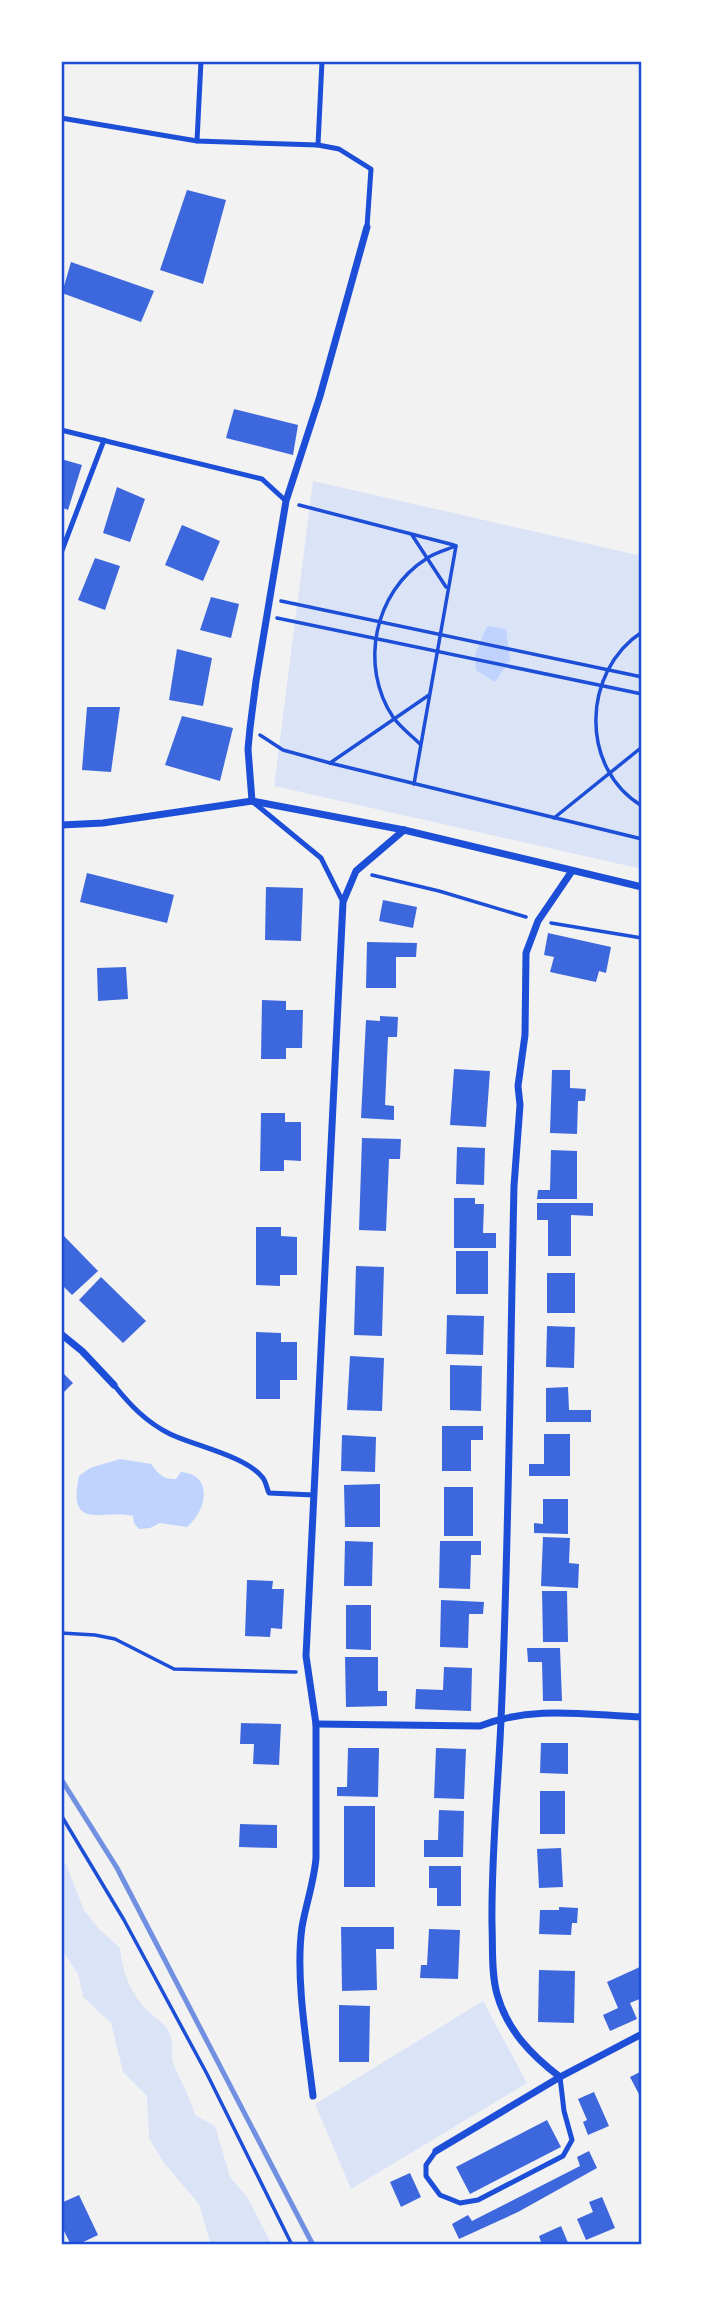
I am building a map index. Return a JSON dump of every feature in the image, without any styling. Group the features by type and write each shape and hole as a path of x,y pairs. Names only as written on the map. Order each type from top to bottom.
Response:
{"street":[{"path":"252,801 248,748 250,729 286,501 320,396 367,227"},
{"path":"61,825 103,823 252,801 404,830 642,887"},
{"path":"313,2096 301,1974 302,1928 316,1858 316,1724 306,1656 343,902 356,871 404,830"},
{"path":"560,2077 522,2043 501,2006 496,1991 492,1897 501,1717 514,1186 520,1105 517,1086 525,1035 526,953 538,921 572,871"},
{"path":"61,1334 82,1351 114,1385"},
{"path":"316,1724 480,1726 501,1717 533,1712 642,1717"},
{"path":"436,2151 560,2077 642,2034"}],"lane":[{"path":"197,141 201,61"},
{"path":"318,145 322,61"},
{"path":"61,118 197,141 318,145 339,149 371,169 367,227"},
{"path":"61,430 262,479 286,501"},
{"path":"61,552 104,440"},
{"path":"252,801 321,858 343,902"},
{"path":"114,1385 144,1418 171,1434 247,1466 263,1478 269,1493 314,1495"},
{"path":"436,2151 426,2165 426,2176 440,2195 460,2203 478,2200 564,2156 572,2140 560,2077"}],"path":[{"path":"286,501 456,546"},
{"path":"411,534 447,589"},
{"path":"420,744 394,719 380,693 373,662 379,622 391,591 427,558 456,546"},
{"path":"414,784 438,634 456,546"},
{"path":"270,599 642,677"},
{"path":"267,616 642,694"},
{"path":"642,632 629,640 607,670 600,685 595,715 598,745 609,773 632,800 642,806"},
{"path":"330,763 429,695"},
{"path":"250,729 283,750 642,839"},
{"path":"554,818 642,747"},
{"path":"356,871 439,891 538,921 642,938"},
{"path":"61,1633 115,1639 174,1669 308,1672"},
{"path":"61,1815 131,1932 292,2245"}],"shaded area":[{"path":"313,481 642,556 642,869 274,786"},
{"path":"61,1861 66,1864 84,1910 98,1928 120,1948 125,1974 137,1998 168,2030 174,2065 195,2115 215,2126 230,2177 248,2198 272,2245 211,2245 199,2204 164,2163 149,2138 147,2096 123,2072 111,2023 83,1997 78,1974 61,1948"},
{"path":"483,2001 527,2083 351,2189 315,2104"}],"water":[{"path":"487,626 506,629 510,660 495,682 476,670 475,655"},
{"path":"120,1459 151,1464 168,1478 176,1479 181,1472 199,1480 204,1495 194,1520 187,1527 160,1523 139,1529 133,1516 99,1515 83,1511 78,1505 79,1476 90,1468"}],"building":[{"path":"187,190 226,200 203,284 160,270"},
{"path":"71,262 154,291 141,322 62,293"},
{"path":"234,409 298,425 293,455 226,438"},
{"path":"61,459 82,465 68,510 61,507"},
{"path":"117,487 145,499 130,542 103,533"},
{"path":"182,525 220,541 203,581 165,565"},
{"path":"95,558 120,566 105,610 78,600"},
{"path":"211,597 239,604 231,638 200,630"},
{"path":"177,649 212,658 203,706 169,700"},
{"path":"87,707 120,707 111,772 82,770"},
{"path":"182,716 233,728 220,781 165,765"},
{"path":"87,873 174,895 167,923 80,902"},
{"path":"266,887 303,888 301,941 265,940"},
{"path":"383,900 417,907 413,928 379,921"},
{"path":"548,933 611,947 606,973 599,971 596,982 550,972 554,957 544,955"},
{"path":"367,942 417,943 416,957 396,957 396,988 366,988"},
{"path":"126,967 128,999 98,1001 97,968"},
{"path":"262,1000 286,1001 286,1010 303,1010 302,1048 286,1048 286,1059 261,1059"},
{"path":"380,1016 398,1017 397,1037 388,1037 385,1105 394,1106 394,1120 361,1118 366,1020 380,1021"},
{"path":"454,1069 490,1071 486,1127 450,1125"},
{"path":"552,1070 570,1070 570,1088 586,1089 585,1101 578,1101 577,1134 550,1133"},
{"path":"261,1113 285,1113 285,1122 301,1122 301,1161 284,1160 284,1171 260,1171"},
{"path":"362,1138 401,1139 400,1159 389,1159 386,1231 359,1230"},
{"path":"457,1147 485,1148 484,1185 456,1184"},
{"path":"551,1150 577,1151 577,1199 537,1199 538,1190 550,1190"},
{"path":"454,1198 475,1198 475,1204 484,1204 483,1233 496,1233 496,1248 454,1248"},
{"path":"537,1203 593,1203 593,1216 571,1215 571,1256 548,1256 548,1220 537,1220"},
{"path":"256,1227 281,1227 281,1236 297,1237 297,1275 280,1275 280,1286 256,1285"},
{"path":"63,1235 98,1271 72,1295 61,1284"},
{"path":"456,1251 488,1251 488,1294 456,1294"},
{"path":"356,1266 384,1267 382,1336 354,1335"},
{"path":"547,1273 575,1273 575,1313 547,1313"},
{"path":"101,1277 146,1321 123,1343 79,1300"},
{"path":"447,1315 484,1316 483,1355 446,1354"},
{"path":"547,1326 575,1327 574,1368 546,1367"},
{"path":"256,1332 281,1333 281,1342 297,1342 297,1380 280,1380 280,1399 256,1399"},
{"path":"350,1356 384,1358 382,1411 347,1410"},
{"path":"450,1365 482,1366 481,1411 450,1410"},
{"path":"61,1371 73,1383 61,1395"},
{"path":"568,1387 569,1410 591,1410 591,1422 546,1422 546,1388"},
{"path":"442,1426 483,1426 483,1440 471,1440 471,1471 442,1471"},
{"path":"544,1434 570,1434 570,1476 529,1476 529,1464 544,1464"},
{"path":"342,1435 376,1437 375,1472 341,1471"},
{"path":"380,1484 380,1527 345,1527 344,1485"},
{"path":"444,1487 473,1487 473,1536 444,1536"},
{"path":"543,1499 568,1499 568,1534 534,1533 534,1523 543,1524"},
{"path":"543,1537 570,1538 569,1563 579,1564 578,1588 541,1586"},
{"path":"345,1541 373,1542 372,1586 344,1586"},
{"path":"440,1541 481,1541 481,1555 471,1555 470,1589 439,1588"},
{"path":"247,1580 273,1581 272,1589 284,1589 282,1629 271,1628 270,1637 245,1636"},
{"path":"542,1591 567,1591 568,1642 543,1642"},
{"path":"441,1600 484,1602 483,1614 469,1614 468,1648 440,1647"},
{"path":"346,1605 371,1605 371,1650 346,1649"},
{"path":"527,1648 560,1648 562,1701 543,1701 542,1662 528,1662"},
{"path":"345,1657 378,1657 378,1691 387,1691 387,1706 346,1707"},
{"path":"444,1667 472,1668 471,1711 415,1709 416,1689 443,1690"},
{"path":"241,1723 281,1724 279,1765 253,1764 254,1744 240,1744"},
{"path":"541,1743 568,1743 568,1774 540,1773"},
{"path":"348,1748 379,1748 378,1797 337,1796 337,1787 347,1787"},
{"path":"436,1748 466,1749 464,1799 434,1798"},
{"path":"540,1791 565,1791 565,1834 540,1834"},
{"path":"344,1806 375,1806 375,1887 344,1887"},
{"path":"439,1810 464,1811 463,1857 424,1857 424,1840 438,1840"},
{"path":"240,1824 277,1825 277,1848 239,1847"},
{"path":"561,1848 563,1887 539,1888 537,1849"},
{"path":"429,1866 461,1866 461,1906 437,1906 437,1888 429,1888"},
{"path":"559,1907 578,1908 577,1923 572,1923 571,1935 539,1934 540,1910 559,1910"},
{"path":"341,1927 394,1927 394,1949 376,1949 377,1990 342,1991"},
{"path":"429,1929 460,1930 458,1979 420,1978 421,1965 427,1965"},
{"path":"642,1966 642,1998 630,2003 637,2019 610,2031 603,2015 618,2008 607,1982"},
{"path":"539,1970 575,1971 574,2023 538,2022"},
{"path":"339,2005 370,2006 369,2062 339,2062"},
{"path":"642,2071 642,2100 630,2077"},
{"path":"594,2092 609,2126 588,2135 583,2122 587,2120 578,2099"},
{"path":"547,2120 561,2147 470,2194 456,2167"},
{"path":"589,2151 597,2168 518,2212 459,2239 452,2224 468,2215 472,2221 580,2166 577,2157"},
{"path":"410,2173 421,2197 401,2207 390,2182"},
{"path":"79,2195 98,2235 71,2245 61,2225 61,2203"},
{"path":"602,2197 615,2228 586,2240 577,2219 593,2212 589,2202"},
{"path":"561,2226 569,2245 542,2245 539,2236"}],"railway":[{"path":"61,1779 117,1868 313,2245"}]}
